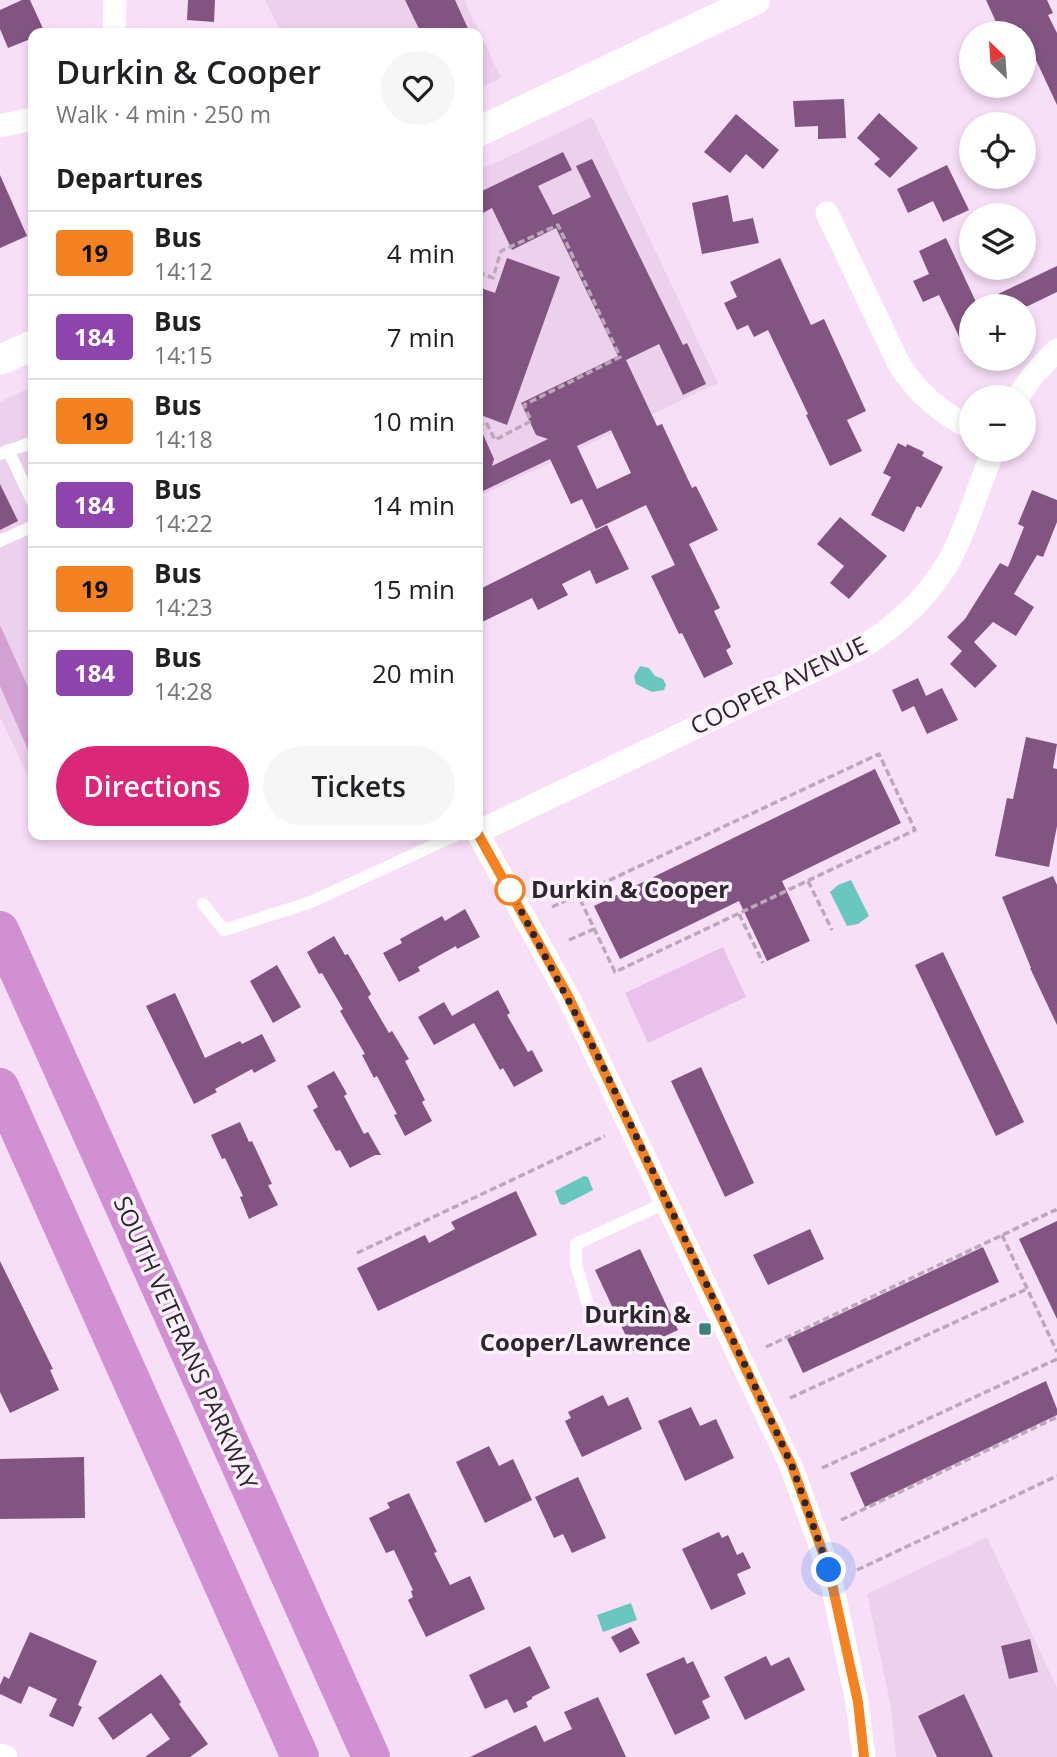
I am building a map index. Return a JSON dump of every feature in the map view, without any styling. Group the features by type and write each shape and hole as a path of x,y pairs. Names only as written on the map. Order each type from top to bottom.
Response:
{"highway":[{"name":"SOUTH VETERANS PARKWAY","path":"0,930 371,1757"},
{"path":"0,946 36,1009"},
{"path":"0,1087 300,1757"}],"street":[{"path":"114,28 115,0"},
{"path":"483,130 755,0"},
{"path":"0,126 28,120"},
{"path":"827,213 899,364 912,385 930,403 959,421"},
{"path":"0,360 28,347"},
{"path":"1026,385 1057,350"},
{"name":"COOPER AVENUE","path":"483,831 861,648 882,635 906,615 928,591 949,561 989,462"},
{"path":"482,840 569,998 781,1443 823,1549 858,1702 864,1757"},
{"path":"0,1755 6,1757"}],"lane":[{"path":"28,444 4,452 28,494"},
{"path":"0,541 28,528"},
{"path":"203,904 224,930 311,902 445,840"},
{"path":"587,1302 576,1264 576,1244 667,1202"}],"path":[{"path":"483,274 494,278 501,251 558,225 620,357 524,405 531,421 495,440 486,422 483,424"},
{"path":"552,907 879,754 915,830 615,972 578,895"},
{"path":"808,881 832,930"},
{"path":"738,914 763,963"},
{"path":"569,940 594,929"},
{"path":"357,1253 605,1136"},
{"path":"766,1347 1055,1210 1057,1213"},
{"path":"1002,1235 1057,1352"},
{"path":"790,1398 1027,1289"},
{"path":"822,1468 1057,1359"},
{"path":"841,1520 1057,1417"},
{"path":"857,1570 1057,1476"}],"shaded area":[{"path":"265,0 464,0 477,28 279,28"},
{"path":"483,40 501,78 483,87"},
{"path":"592,117 718,383 483,495 483,169"},
{"path":"28,388 28,776 0,717 0,402"},
{"path":"0,625 28,687 28,750 0,686"},
{"path":"640,666 649,668 655,676 663,679 666,685 664,690 652,692 636,684 634,676"},
{"path":"851,880 869,916 858,924 847,926 830,892 838,885"},
{"path":"723,947 746,997 648,1043 625,993"},
{"path":"584,1176 588,1177 593,1190 564,1205 560,1204 555,1191"},
{"path":"987,1537 1057,1688 1057,1757 896,1757 891,1707 867,1594"},
{"path":"631,1603 637,1620 603,1632 597,1615"}],"building":[{"path":"22,0 30,0 43,28 28,28 28,40 8,48 0,29 0,10"},
{"path":"188,0 215,0 214,22 187,20"},
{"path":"405,0 455,0 468,28 419,28"},
{"path":"986,0 1047,0 1053,13 1048,15 1057,33 1057,105 1036,60 1036,21 996,21"},
{"path":"844,99 846,138 818,139 818,126 795,127 793,101"},
{"path":"879,113 918,148 890,178 874,164 880,159 857,138"},
{"path":"736,114 779,150 763,169 746,154 730,173 704,152"},
{"path":"563,152 572,170 538,186 553,215 591,197 576,166 592,159 683,345 687,343 706,384 683,395 659,344 626,360 657,426 662,424 692,488 696,486 718,530 689,544 720,608 714,611 731,647 726,650 733,664 704,678 682,633 679,634 651,576 675,565 646,505 596,529 582,499 571,504 550,459 483,491 483,434 494,459 492,466 548,439 536,435 521,403 618,356 556,228 512,250 492,208 483,213 483,191","holes":["611,430 631,473 597,489 577,446"]},
{"path":"947,165 966,203 959,203 959,215 943,222 933,201 908,213 897,189"},
{"path":"0,175 27,236 0,248"},
{"path":"728,195 733,222 753,218 759,243 702,254 692,203"},
{"path":"946,238 959,266 959,280 966,280 972,294 959,294 959,336 939,295 923,302 913,281 929,274 919,251"},
{"path":"507,258 560,277 507,425 483,416 483,289 495,293"},
{"path":"780,258 811,325 824,319 866,411 847,420 862,451 830,466 768,330 754,337 748,325 737,330 724,303 737,297 730,282"},
{"path":"1057,266 1057,292 1036,302 1036,294 998,294 1028,280 1036,280 1036,276"},
{"path":"898,443 924,452 922,456 943,467 921,508 917,506 904,532 871,515 891,477 883,473"},
{"path":"0,484 18,521 0,530"},
{"path":"1032,490 1057,500 1057,522 1043,557 1037,555 1014,594 1034,607 1016,636 993,622 974,642 997,666 975,688 950,664 962,651 947,637 965,619 1000,563 1008,567 1024,527 1018,524"},
{"path":"840,517 887,556 849,599 830,583 844,566 817,544"},
{"path":"607,525 629,569 596,584 590,570 562,584 568,595 538,610 532,598 483,622 483,587"},
{"path":"918,678 926,696 942,688 958,720 927,734 914,706 902,712 892,690"},
{"path":"1026,737 1057,744 1053,768 1057,769 1057,826 1049,867 995,856 1007,798 1013,799"},
{"path":"875,769 901,823 782,881 810,941 767,961 739,901 620,959 594,906"},
{"path":"1053,876 1057,885 1057,1025 1030,968 1002,897"},
{"path":"465,909 480,937 457,949 456,946 418,967 420,971 399,982 383,953 402,943 400,939 442,916 445,921"},
{"path":"334,936 345,955 348,954 371,994 368,997 389,1033 392,1031 409,1059 405,1061 425,1100 422,1102 432,1121 405,1136 394,1115 397,1114 377,1076 374,1078 362,1055 365,1054 340,1011 343,1009 307,952"},
{"path":"943,952 1024,1122 996,1136 915,965"},
{"path":"277,965 301,1007 273,1023 250,981"},
{"path":"498,990 510,1013 507,1015 528,1052 532,1050 543,1071 514,1087 503,1068 500,1070 474,1023 434,1045 418,1017 444,1002 452,1016"},
{"path":"175,993 205,1058 262,1034 276,1061 254,1073 252,1069 194,1104 146,1006"},
{"path":"701,1067 754,1183 725,1197 671,1081"},
{"path":"334,1071 364,1134 368,1132 381,1155 375,1155 350,1168 340,1150 336,1151 313,1110 318,1107 307,1086"},
{"path":"240,1122 272,1184 268,1185 278,1205 249,1219 240,1197 243,1196 211,1135"},
{"path":"516,1191 537,1235 378,1311 357,1268 425,1235 429,1243 455,1229 451,1222"},
{"path":"1057,1221 1057,1319 1019,1239"},
{"path":"810,1229 824,1259 768,1285 753,1255"},
{"path":"983,1247 999,1282 803,1373 787,1339"},
{"path":"640,1249 678,1330 633,1351 595,1270"},
{"path":"0,1261 53,1369 50,1370 59,1390 10,1413 0,1392"},
{"path":"1046,1381 1057,1415 865,1507 850,1473"},
{"path":"603,1395 608,1406 628,1397 642,1429 582,1457 565,1421 571,1418 568,1412"},
{"path":"691,1407 700,1426 716,1419 734,1458 685,1481 658,1421"},
{"path":"489,1446 499,1466 513,1459 532,1500 485,1523 456,1462"},
{"path":"84,1457 85,1518 0,1519 0,1459"},
{"path":"578,1477 606,1538 572,1553 563,1534 554,1538 535,1497"},
{"path":"409,1493 450,1585 470,1576 485,1609 426,1637 408,1600 413,1597 413,1590 394,1550 386,1553 369,1518 390,1508 387,1503"},
{"path":"719,1532 722,1538 728,1535 737,1555 743,1552 751,1568 737,1574 746,1594 711,1610 682,1549"},
{"path":"631,1627 640,1643 620,1653 611,1637"},
{"path":"30,1632 97,1661 78,1705 82,1707 73,1727 49,1716 57,1699 29,1686 21,1704 0,1694 4,1676 9,1679"},
{"path":"1030,1639 1038,1672 1009,1679 1001,1646"},
{"path":"530,1646 550,1688 526,1702 528,1707 514,1713 507,1699 485,1709 469,1675"},
{"path":"766,1656 771,1666 789,1657 805,1690 745,1720 724,1677"},
{"path":"684,1657 687,1664 693,1661 710,1697 702,1701 710,1718 675,1735 646,1674"},
{"path":"161,1674 208,1744 190,1757 145,1757 170,1739 151,1713 113,1740 98,1718"},
{"path":"964,1694 993,1757 937,1757 918,1716"},
{"path":"598,1697 626,1757 470,1757 536,1725 544,1742 572,1729 564,1712"}],"bus line":[{"name":"19","path":"481,840 569,998 792,1466 829,1570 858,1702 864,1757"}],"place":[{"name":"Durkin & Cooper","path":"510,890"},
{"name":"Durkin & Cooper/Lawrence","path":"705,1329"}],"route":[{"path":"510,890 600,1060 771,1420 792,1466 829,1570"}]}
